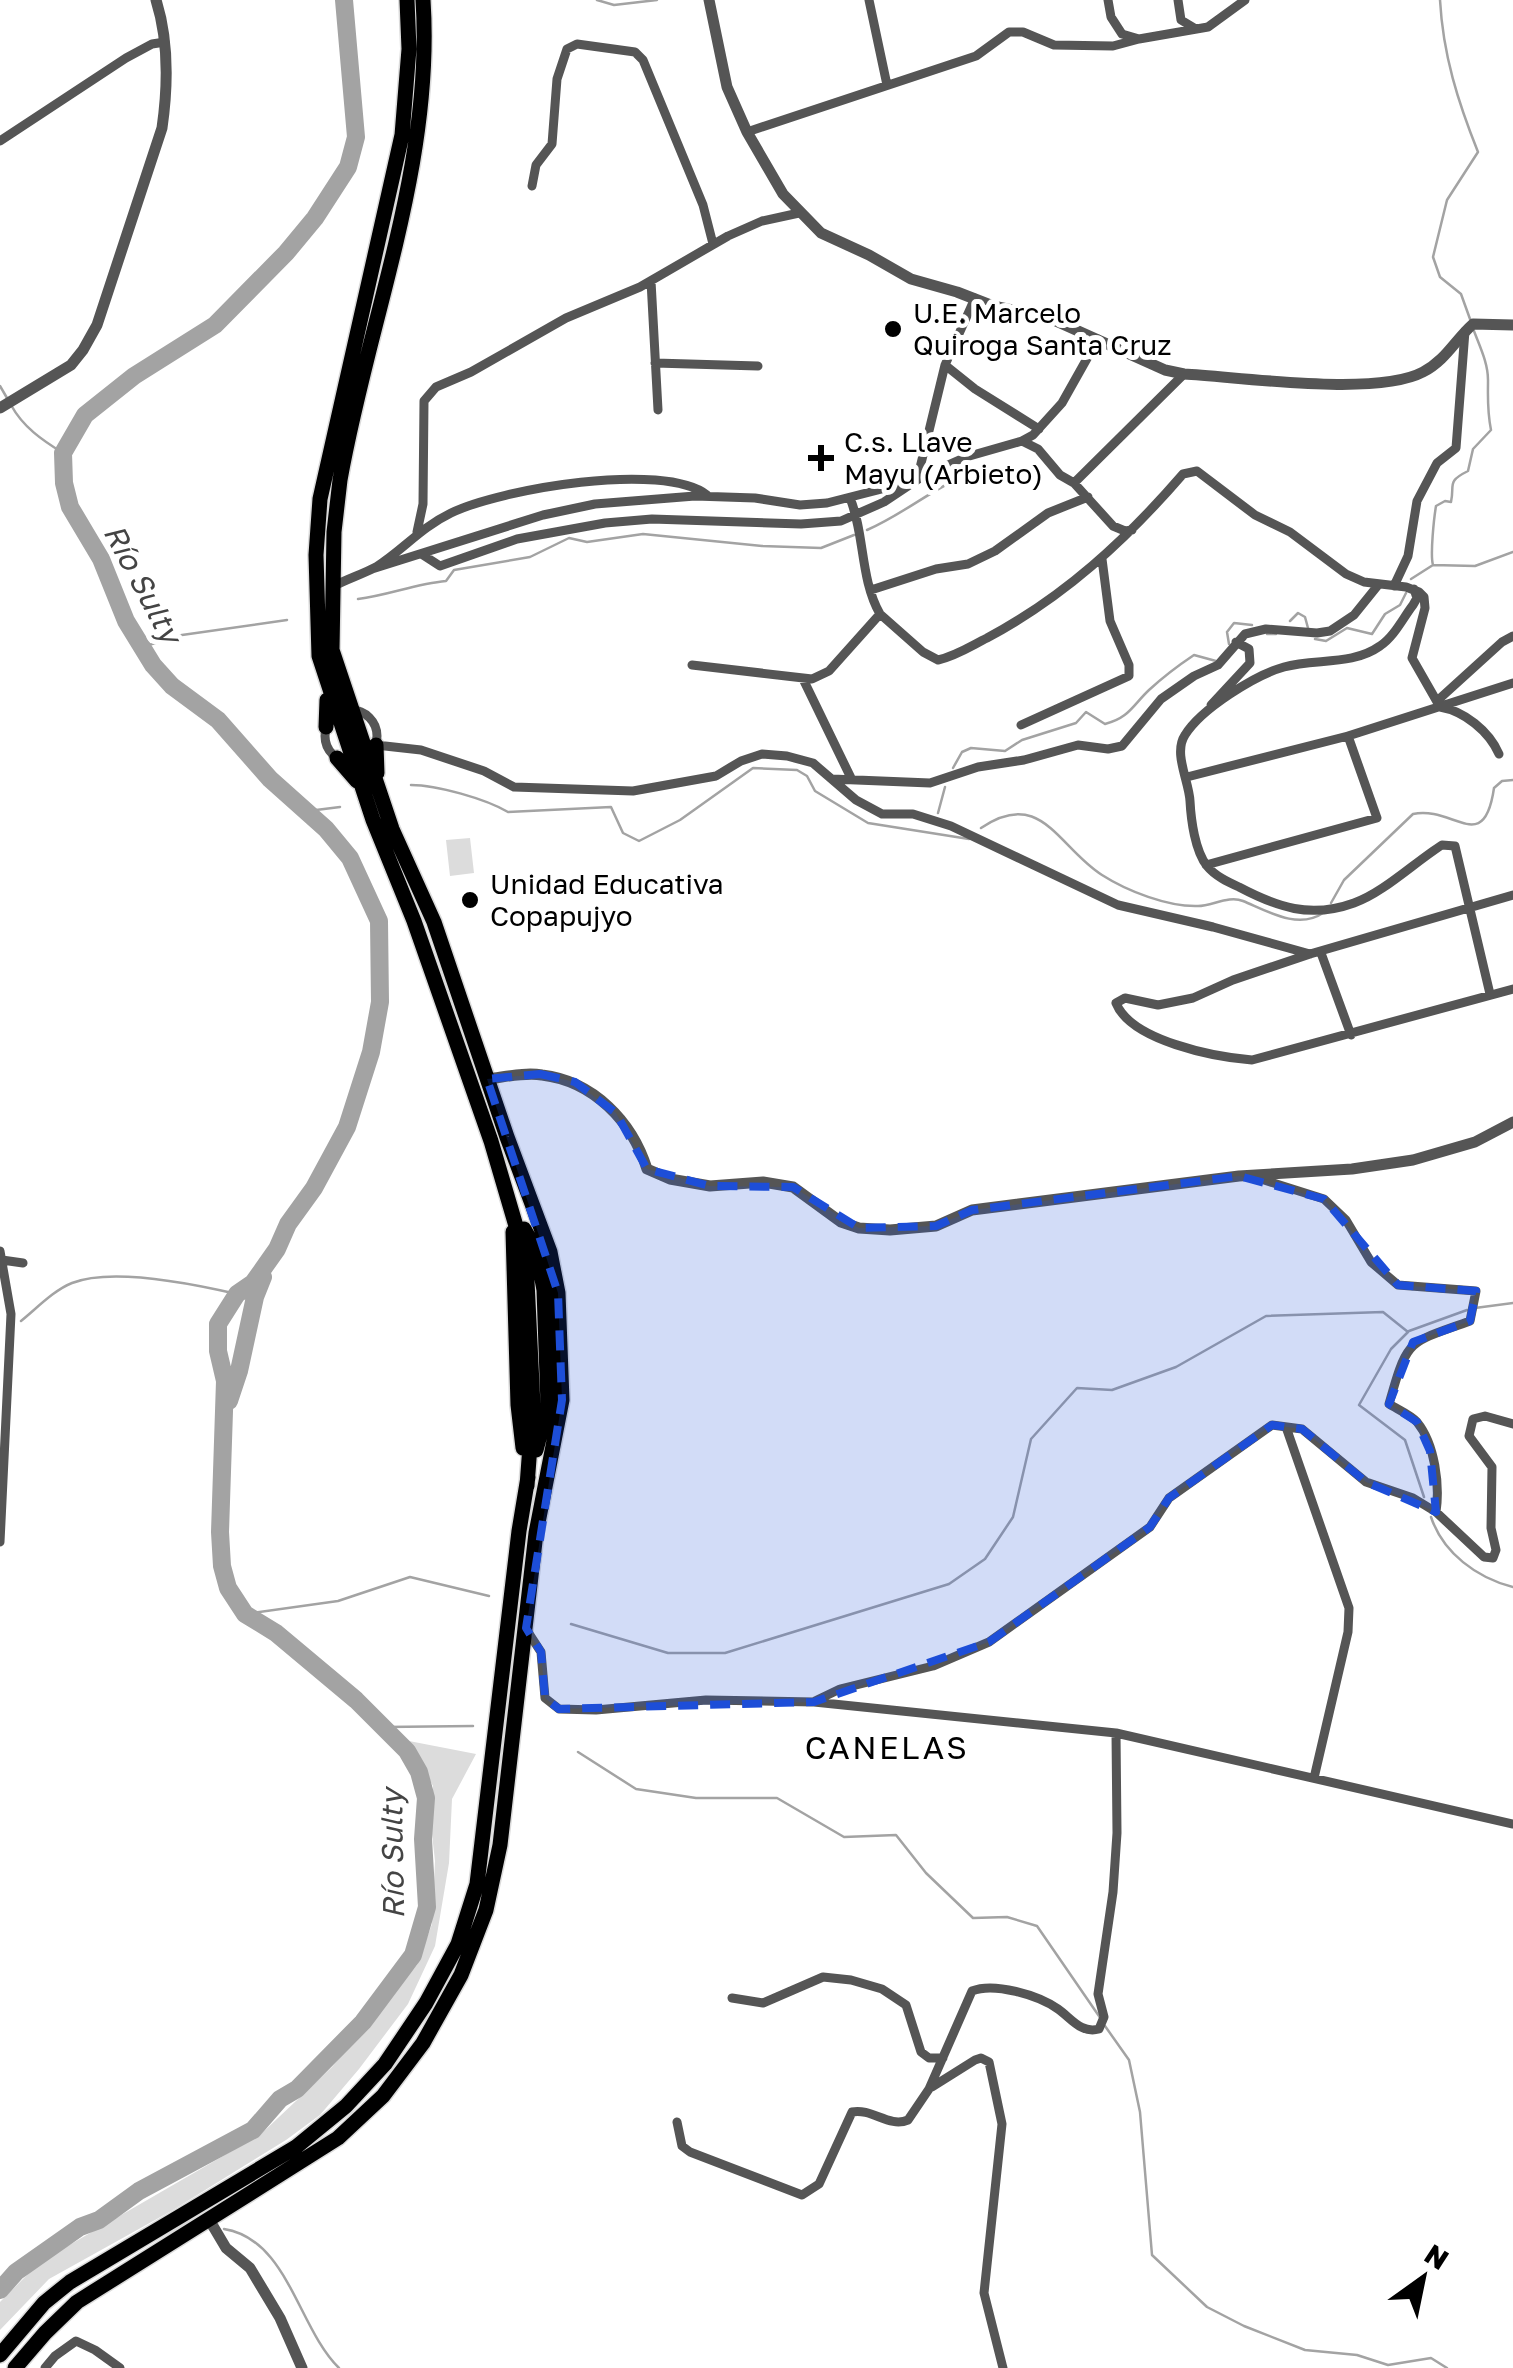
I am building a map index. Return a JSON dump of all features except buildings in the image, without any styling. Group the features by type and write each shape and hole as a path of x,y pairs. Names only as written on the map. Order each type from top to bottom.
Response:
{"highway":[{"path":"0,2355 44,2303 70,2282 296,2147 346,2106 385,2064 426,2003 458,1944 477,1884 527,1486 533,1405 530,1290 512,1208 370,787 366,755 319,656 316,555 320,499 402,135 409,49 407,0"},
{"path":"345,716 335,686 332,650 334,532 348,437 415,155 423,80 423,0"},
{"path":"15,2368 78,2302 338,2138 383,2096 423,2043 461,1975 486,1910 500,1846 536,1533 562,1400 558,1293 550,1252 434,922 370,787 337,758"}],"street":[{"path":"5,406 71,365 97,325 162,128 165,42 156,0"},
{"path":"709,0 727,87 768,173 799,213 821,233 898,273 993,306 1048,318 1164,370 1184,374 1386,383 1427,370 1451,352 1479,322 1513,324"},
{"path":"869,0 887,85"},
{"path":"1178,0 1181,20 1199,29"},
{"path":"746,132 976,56 1009,32 1023,32 1054,45 1113,46 1214,24 1245,0"},
{"path":"1108,1 1111,17 1122,34 1140,39"},
{"path":"0,141 126,58 152,44 165,42"},
{"path":"532,186 536,164 552,144 557,79 568,49 577,44 636,52 643,60 703,205 713,244"},
{"path":"417,532 423,504 424,401 430,390 471,372 566,318 651,281 762,220 799,213"},
{"path":"651,281 658,410"},
{"path":"917,480 945,364 975,298"},
{"path":"1394,586 1408,556 1417,501 1437,463 1456,448 1466,332"},
{"path":"423,555 440,566 517,539 652,519 801,524 841,520 884,502 917,480 966,457 1022,441 1039,429 1062,403 1098,339"},
{"path":"656,363 758,366"},
{"path":"945,364 975,389 1039,429"},
{"path":"1074,483 1184,374"},
{"path":"1022,441 1038,448 1060,475 1074,483 1119,530 1132,530"},
{"path":"850,498 880,614 931,658 946,658 1040,608 1102,559 1183,474 1197,472 1255,514 1290,532 1346,574 1414,589 1426,601 1412,658 1439,704 1456,710 1481,729 1499,754"},
{"path":"334,586 543,514 638,499 708,497 800,504 850,498 917,480"},
{"path":"372,570 417,532 462,508 550,485 640,481 696,487 708,497"},
{"path":"871,590 936,569 968,564 1048,514 1088,498"},
{"path":"1022,725 1129,676 1129,665 1110,621 1102,559"},
{"path":"832,779 930,782 1078,745 1108,749 1122,746 1161,699 1218,665 1236,642 1254,631 1330,630 1354,615 1379,584"},
{"path":"1414,589 1417,598 1413,605 1380,646 1334,661 1282,667 1230,693 1185,734 1181,744 1200,853 1206,865 1229,882 1280,907 1302,912 1358,902 1448,844 1458,852 1490,994"},
{"path":"692,665 804,680 828,671 880,614"},
{"path":"1439,704 1502,642 1513,636"},
{"path":"1204,716 1215,698 1250,663 1249,649 1236,642"},
{"path":"804,680 852,780"},
{"path":"1187,776 1348,736 1513,683"},
{"path":"345,716 326,744 337,758 421,750 484,771 514,787 633,792 716,776 762,754 814,763 856,800 882,814 912,814 951,826 1118,906 1315,954"},
{"path":"1206,865 1377,818 1348,736"},
{"path":"1513,896 1315,954 1234,980 1193,998 1158,1005 1125,998 1116,1002 1121,1015 1167,1042 1221,1058 1252,1060 1513,989"},
{"path":"1315,954 1350,1035"},
{"path":"488,1078 540,1074 575,1082 616,1113 643,1155 647,1169 670,1179 710,1186 764,1182 793,1187 841,1222 859,1228 890,1230 936,1226 972,1210 1239,1176 1352,1169 1413,1160 1475,1142 1513,1122"},
{"path":"1239,1176 1270,1180 1324,1199 1346,1220 1371,1262 1398,1285 1476,1291 1470,1321 1413,1342 1402,1360 1389,1404 1417,1422 1430,1451 1439,1492 1436,1512"},
{"path":"0,1542 11,1314 1,1256 23,1263"},
{"path":"814,1702 840,1690 934,1666 989,1642 1150,1527 1169,1498 1272,1425 1302,1428 1366,1482 1413,1498 1436,1512 1484,1557 1492,1558 1496,1550 1490,1528 1492,1468 1469,1436 1474,1419 1485,1416 1513,1424"},
{"path":"1286,1427 1349,1608 1348,1632 1314,1778"},
{"path":"526,1628 541,1652 545,1698 559,1708 596,1710 706,1700 814,1702 1116,1733 1513,1824"},
{"path":"677,2122 682,2146 690,2152 802,2194 819,2184 852,2112 903,2123 929,2089 966,1998 980,1988 1041,2000 1093,2032 1104,2017 1098,1994 1118,1833 1116,1733"},
{"path":"732,1998 763,2003 823,1977 851,1980 882,1989 906,2005 921,2052 929,2058 943,2058"},
{"path":"929,2089 975,2060 989,2062 1002,2124 984,2293 1003,2368"},
{"path":"210,2221 226,2248 250,2268 280,2318 302,2368"},
{"path":"46,2368 76,2340 120,2368"}],"highlighted area":[{"path":"540,1074 575,1082 616,1113 647,1169 710,1186 793,1187 859,1228 936,1226 972,1210 1239,1176 1324,1199 1398,1285 1476,1291 1470,1321 1413,1342 1389,1404 1417,1422 1430,1451 1436,1512 1366,1482 1302,1429 1272,1425 1169,1498 1150,1527 989,1642 814,1702 559,1709 545,1698 541,1652 526,1628 562,1400 558,1293 487,1079"}],"shaded area":[{"path":"470,838 474,873 450,876 446,840"},
{"path":"409,1741 476,1754 452,1799 449,1863 435,1946 408,2004 320,2115 173,2210 49,2279 0,2330 0,2302 40,2262 261,2134 332,2067 417,1965 432,1924 433,1786"}],"waterway":[{"name":"Río Sulty","path":"0,2290 16,2272 80,2227 99,2220 139,2191 253,2130 280,2099 297,2089 363,2022 413,1955 427,1907 423,1839 426,1798 419,1772 407,1751 356,1700 276,1633 245,1614 228,1588 220,1532 225,1381 218,1351 218,1324 237,1294 253,1283 277,1249 347,1127 371,1052 380,1002 379,921 350,858 326,829 270,779 218,720 172,686 153,665 126,621 101,559 70,507 64,483 63,453 85,415 134,376 215,325 286,253 315,218 348,167 356,137 344,0"},
{"path":"597,0 614,5 657,0"},
{"path":"1440,0 1453,78 1478,152 1447,200 1433,257 1440,277 1461,294 1470,319"},
{"path":"1411,579 1433,565 1436,506 1451,502 1454,481 1468,471 1473,449 1491,430 1487,367 1474,331"},
{"path":"0,386 7,398"},
{"path":"11,405 21,420 63,453"},
{"path":"867,530 970,473"},
{"path":"358,599 446,581 454,570 530,557 569,538 587,542 643,534 821,548 854,535"},
{"path":"1433,565 1475,566 1513,552"},
{"path":"1315,639 1326,641 1347,628 1372,634 1385,614 1400,605 1406,593"},
{"path":"1290,621 1298,613 1305,617 1308,628"},
{"path":"142,647 182,635 287,620"},
{"path":"1229,644 1227,632 1234,623 1252,625"},
{"path":"1267,634 1276,634"},
{"path":"953,768 962,752 971,748 1005,751 1022,740 1076,723 1086,712 1105,724 1113,721 1194,655 1216,661"},
{"path":"411,785 461,794 508,812 611,807 623,833 639,841 680,820 753,768 797,770 807,776 815,791 868,823 969,839"},
{"path":"1331,903 1344,880 1413,814 1428,813 1475,824 1483,820 1489,809 1494,788 1502,781 1513,780"},
{"path":"938,813 945,787"},
{"path":"308,811 340,807"},
{"path":"981,828 1002,817 1034,817 1102,875 1161,901 1198,906 1238,899 1272,914 1303,920 1323,913"},
{"name":"Río Sulty","path":"229,1401 263,1277"},
{"path":"21,1321 59,1290 89,1278 153,1279 237,1294"},
{"path":"1475,1308 1513,1303"},
{"path":"1409,1331 1467,1310"},
{"path":"571,1624 668,1653 725,1653 949,1584 985,1559 1013,1517 1031,1439 1077,1388 1112,1390 1176,1367 1266,1316 1383,1312 1408,1332 1391,1349 1359,1405 1405,1440 1424,1497"},
{"path":"1431,1517 1444,1542 1463,1562 1513,1587"},
{"path":"245,1614 338,1601 410,1577 489,1596"},
{"path":"385,1727 473,1726"},
{"path":"578,1752 636,1789 696,1798 777,1798 844,1837 896,1835 926,1873 973,1918 1007,1917 1037,1926 1101,2019"},
{"path":"1105,2026 1129,2060 1140,2112 1152,2255 1207,2307 1305,2350 1357,2355 1388,2365 1431,2358 1447,2368"},
{"path":"224,2229 246,2236 278,2267 325,2351 339,2368"}],"place":[{"name":"U.E. Marcelo Quiroga Santa Cruz","path":"893,329"},
{"name":"C.s. Llave Mayu (Arbieto)","path":"821,458"},
{"name":"Unidad Educativa Copapujyo","path":"470,900"}],"district":[{"name":"CANELAS","path":"887,1748"}]}
